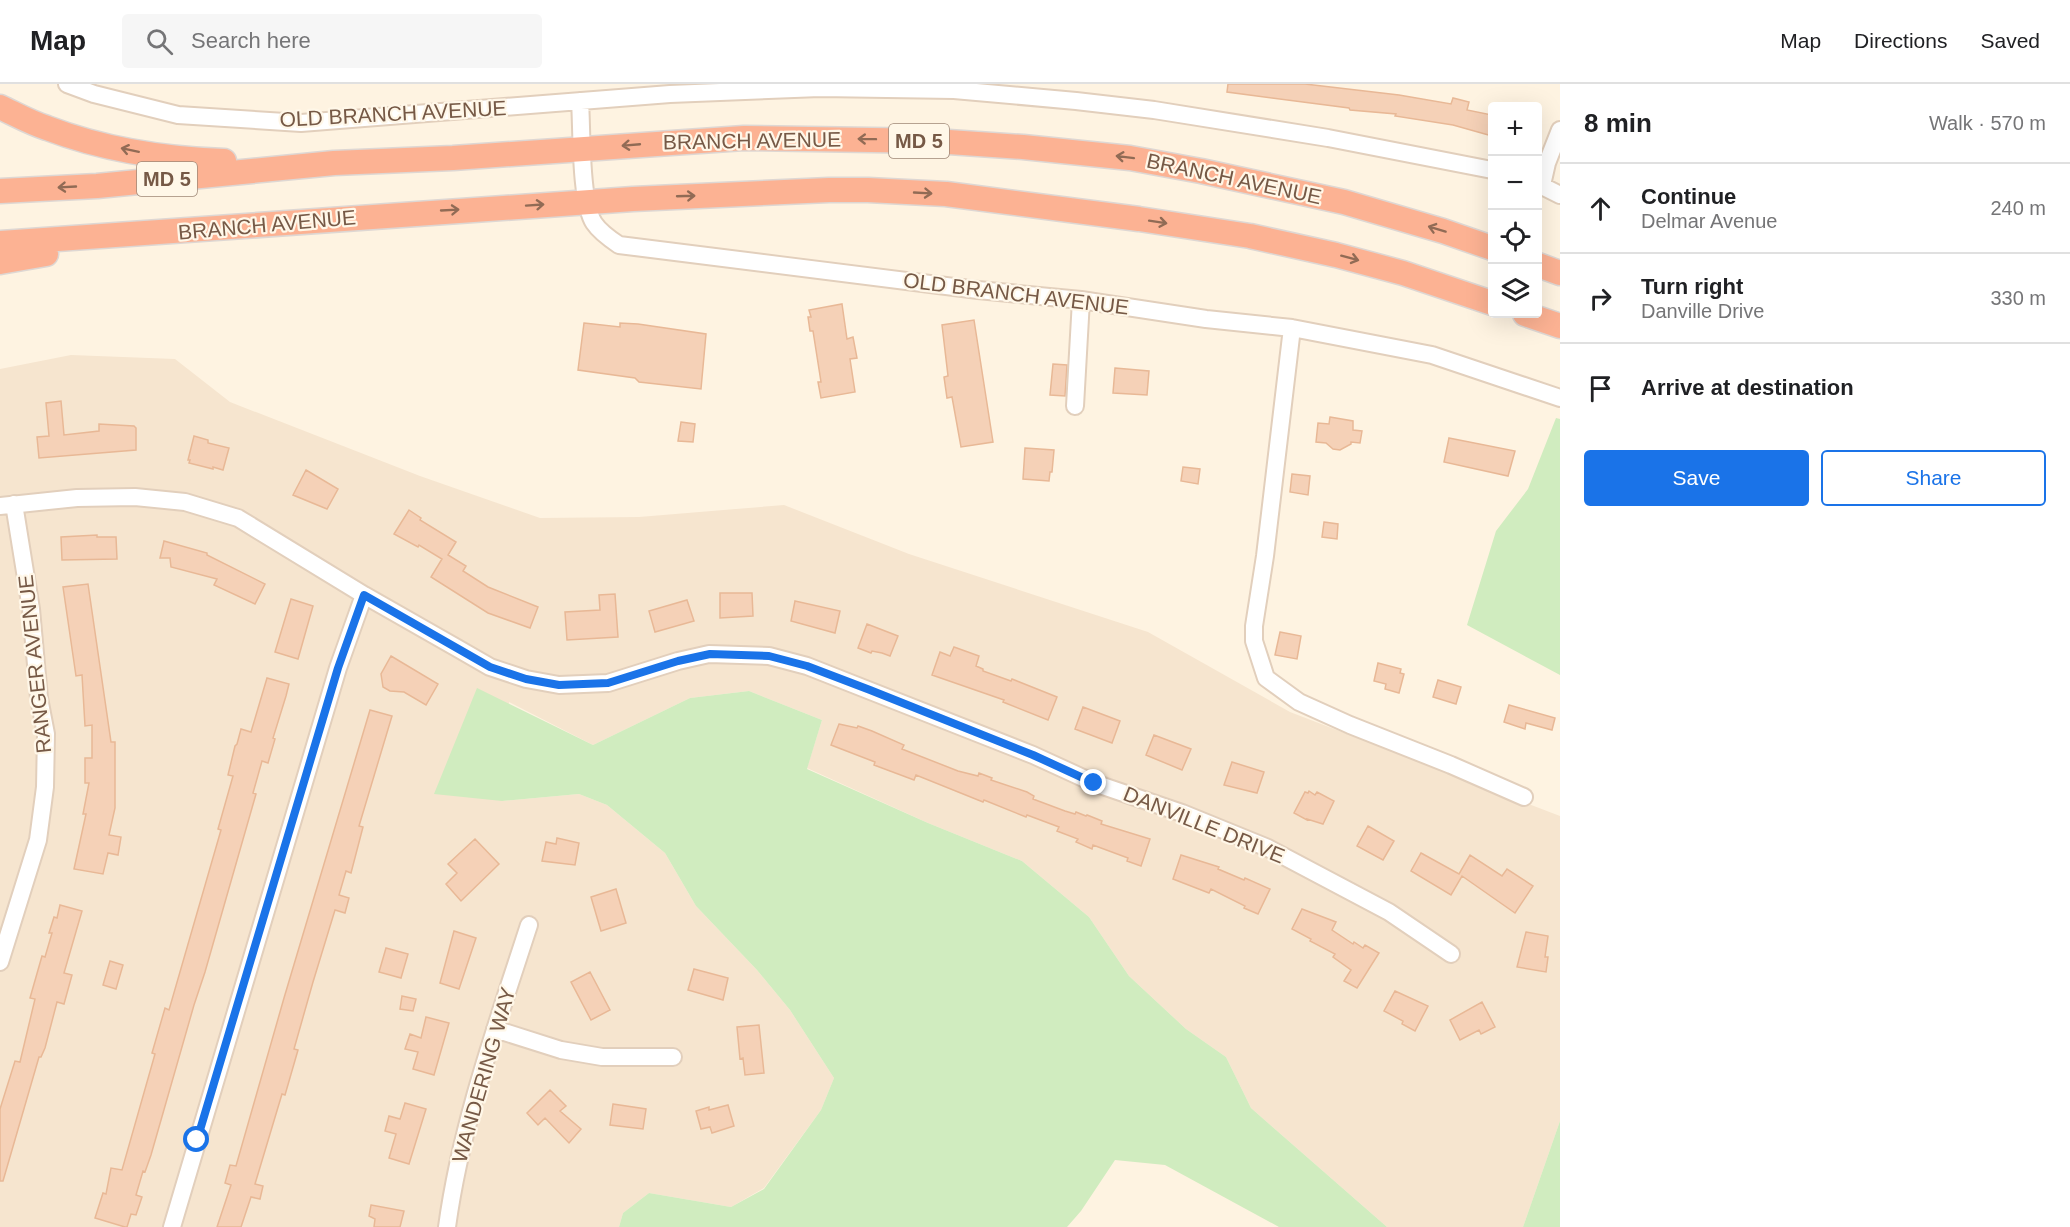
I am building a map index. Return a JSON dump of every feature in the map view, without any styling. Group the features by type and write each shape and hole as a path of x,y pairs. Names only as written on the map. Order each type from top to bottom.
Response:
{"highway":[{"path":"0,108 47,128 150,154 195,160 334,163"},
{"name":"BRANCH AVENUE","path":"0,191 97,186 334,163 453,158 744,138 934,141 1130,158 1201,171 1344,202 1488,247"},
{"name":"BRANCH AVENUE","path":"0,243 586,201 829,190 946,194 1250,236 1403,273 1488,302"},
{"path":"0,262 232,228"},
{"path":"1542,266 1560,273"},
{"path":"1537,318 1560,326"}],"street":[{"name":"OLD BRANCH AVENUE","path":"67,84 94,94 178,116 301,123 670,94 820,88 954,87 1154,110 1328,138 1488,169"},
{"name":"OLD BRANCH AVENUE","path":"580,101 586,201 594,223 607,237 619,244 1292,328 1432,355 1560,398"},
{"path":"1542,178 1560,130"},
{"path":"1542,185 1560,195"},
{"path":"1075,406 1081,300"},
{"path":"1292,328 1265,556 1254,626 1254,641 1266,678 1299,702 1524,797"},
{"name":"DANVILLE DRIVE","path":"7,505 77,498 135,497 185,502 238,518 364,595 490,667 526,679 559,685 608,683 678,661 710,654 769,656 807,666 1033,755 1094,783 1182,813 1268,848 1389,912 1451,954"},
{"name":"RANGER AVENUE","path":"0,962 38,840 45,787 46,734 39,698 31,609 7,505"},
{"path":"172,1227 328,700 364,595"},
{"name":"WANDERING WAY","path":"447,1227 452,1187 485,1062 529,925"},
{"path":"495,1029 561,1050 602,1057 674,1056"}],"shaded area":[{"path":"71,355 175,359 230,402 420,476 540,518 639,517 784,505 909,554 1148,632 1290,712 1560,816 1560,1121 1523,1227 1387,1227 1251,1108 1226,1057 1186,1029 1129,976 1089,917 1022,861 928,823 807,768 822,720 749,691 690,698 593,745 509,702 502,801 579,794 607,805 665,853 696,906 757,970 790,1010 834,1078 821,1110 764,1188 731,1207 649,1193 623,1213 619,1227 0,1227 0,369"}],"green space":[{"path":"1556,418 1560,419 1560,675 1467,625 1496,531 1528,489"},
{"path":"477,688 593,745 690,698 749,691 822,720 807,769 928,823 1022,861 1089,917 1129,976 1186,1029 1226,1057 1251,1108 1387,1227 1279,1227 1165,1165 1115,1160 1081,1211 1067,1227 619,1227 623,1213 649,1193 731,1207 764,1189 821,1110 834,1078 790,1010 757,970 696,906 665,853 607,805 579,794 502,801 434,794"},
{"path":"1560,1121 1560,1227 1523,1227"}],"building":[{"path":"1228,84 1305,84 1399,95 1451,104 1453,98 1469,102 1467,110 1488,114 1488,135 1453,125 1395,116 1396,114 1350,110 1349,108 1227,92"},
{"path":"842,304 847,339 853,337 857,358 850,359 855,392 821,398 818,382 821,382 813,331 810,331 809,310"},
{"path":"974,320 993,442 961,447 952,397 947,398 944,377 948,376 942,325"},
{"path":"584,323 620,327 620,323 638,324 706,334 701,389 639,382 635,378 578,370"},
{"path":"1053,364 1067,365 1065,396 1050,395"},
{"path":"1115,368 1149,371 1147,395 1113,393"},
{"path":"61,401 64,435 99,431 99,424 134,426 136,428 136,450 39,458 37,437 49,436 46,403"},
{"path":"1330,417 1353,421 1353,430 1362,431 1360,443 1351,442 1340,450 1333,449 1326,443 1316,442 1318,423 1329,424"},
{"path":"681,422 695,424 693,442 678,441"},
{"path":"194,436 208,440 208,443 229,448 223,470 189,463"},
{"path":"1449,438 1515,451 1508,476 1444,462"},
{"path":"1025,448 1054,450 1049,481 1023,479"},
{"path":"1183,467 1200,469 1198,484 1181,481"},
{"path":"306,470 338,489 327,509 293,495"},
{"path":"1292,474 1310,476 1308,495 1290,492"},
{"path":"409,510 421,518 420,520 456,542 448,555 466,566 463,571 488,587 538,607 530,628 488,613 431,577 442,559 394,534"},
{"path":"1324,522 1338,524 1337,539 1322,537"},
{"path":"97,535 97,537 116,537 117,559 62,560 61,537"},
{"path":"164,541 207,553 265,584 255,604 214,585 217,579 171,567 170,558 160,558"},
{"path":"88,584 111,742 115,742 115,808 109,835 121,837 118,855 108,853 103,874 74,869 86,814 83,814 89,783 85,783 85,758 92,758 92,725 85,726 82,675 76,676 63,587"},
{"path":"720,593 752,593 753,616 720,618"},
{"path":"615,594 618,637 567,640 565,612 600,610 599,595"},
{"path":"291,599 313,606 298,659 275,652"},
{"path":"687,600 694,621 655,632 649,611"},
{"path":"795,601 840,611 835,633 791,621"},
{"path":"867,624 898,636 890,656 858,648"},
{"path":"1280,632 1301,636 1297,659 1275,655"},
{"path":"954,647 979,656 976,666 983,671 1011,681 1012,679 1057,697 1048,720 1003,702 1004,700 932,675 940,652 950,656"},
{"path":"391,656 438,684 426,705 404,692 390,691 383,687 381,674"},
{"path":"1378,663 1401,669 1400,673 1404,674 1399,693 1385,689 1386,684 1374,681"},
{"path":"267,678 289,684 273,738 275,739 268,763 262,761 253,793 256,794 205,972 151,1155 145,1172 143,1171 136,1195 142,1197 136,1215 131,1214 127,1227 125,1227 95,1218 103,1193 106,1194 111,1168 122,1170 155,1054 152,1053 165,1008 169,1010 221,830 218,829 233,776 228,775 235,746 241,729 251,732"},
{"path":"1438,680 1461,687 1456,704 1433,697"},
{"path":"1509,705 1555,718 1552,730 1526,723 1525,729 1504,722"},
{"path":"1083,707 1120,721 1112,743 1075,729"},
{"path":"370,710 392,716 359,826 363,827 351,873 346,871 339,895 349,898 345,913 335,910 313,982 294,1049 298,1050 255,1184 263,1186 260,1199 251,1197 241,1227 217,1227 231,1185 225,1183 230,1165 236,1166"},
{"path":"839,724 857,728 858,726 872,731 904,745 902,749 958,771 978,776 979,773 992,778 991,780 1027,792 1034,796 1033,799 1075,814 1076,812 1087,815 1102,821 1101,824 1150,839 1141,866 1127,861 1128,858 1093,845 1092,849 1076,842 1078,839 1057,831 1059,827 984,800 983,802 916,775 914,780 831,745"},
{"path":"1154,735 1191,749 1182,770 1146,755"},
{"path":"1232,762 1264,772 1257,793 1224,785"},
{"path":"1309,791 1315,795 1317,792 1334,801 1323,824 1307,820 1294,813 1305,792"},
{"path":"1368,826 1394,841 1383,860 1357,846"},
{"path":"557,838 579,843 575,865 542,861 546,842 556,844"},
{"path":"475,839 499,864 461,901 446,884 457,873 448,864"},
{"path":"1421,853 1459,874 1470,855 1502,876 1507,869 1533,886 1515,913 1462,876 1451,895 1411,871"},
{"path":"1181,855 1219,867 1218,869 1270,889 1258,914 1211,889 1209,893 1173,879"},
{"path":"616,889 626,923 601,931 591,897"},
{"path":"60,905 82,911 64,973 72,975 64,1004 57,1002 3,1181 0,1181 0,1109 15,1061 20,1062 35,999 30,998 42,956 45,957 54,917 57,918"},
{"path":"1302,909 1336,922 1332,930 1353,944 1354,942 1363,948 1365,945 1379,953 1357,988 1344,981 1351,970 1333,957 1335,954 1292,929"},
{"path":"454,931 476,938 459,989 440,983"},
{"path":"1526,932 1548,936 1545,957 1548,957 1546,972 1517,967"},
{"path":"386,948 408,954 401,978 379,972"},
{"path":"110,961 123,965 116,989 103,985"},
{"path":"694,969 728,978 723,1000 688,990"},
{"path":"590,972 610,1010 591,1020 571,982"},
{"path":"1395,991 1428,1006 1415,1031 1402,1024 1403,1021 1384,1011"},
{"path":"402,996 416,999 413,1011 400,1009"},
{"path":"1482,1002 1495,1027 1481,1034 1479,1030 1460,1040 1450,1020"},
{"path":"426,1017 449,1023 434,1075 413,1069 418,1052 405,1049 410,1034 421,1038"},
{"path":"759,1025 764,1073 745,1075 743,1058 740,1059 737,1027"},
{"path":"550,1090 566,1106 560,1111 581,1129 569,1143 545,1118 538,1125 527,1113"},
{"path":"405,1103 426,1109 409,1164 389,1158 396,1134 385,1131 389,1116 400,1119"},
{"path":"613,1104 646,1109 643,1129 610,1125"},
{"path":"728,1105 734,1126 712,1133 710,1127 701,1129 696,1111"},
{"path":"371,1205 404,1211 400,1227 374,1227 375,1219 369,1216"}],"route":[{"path":"197,1140 338,668 364,595 490,667 526,679 559,685 608,683 678,661 710,654 769,656 807,666 870,690 1033,755 1094,783"}]}
